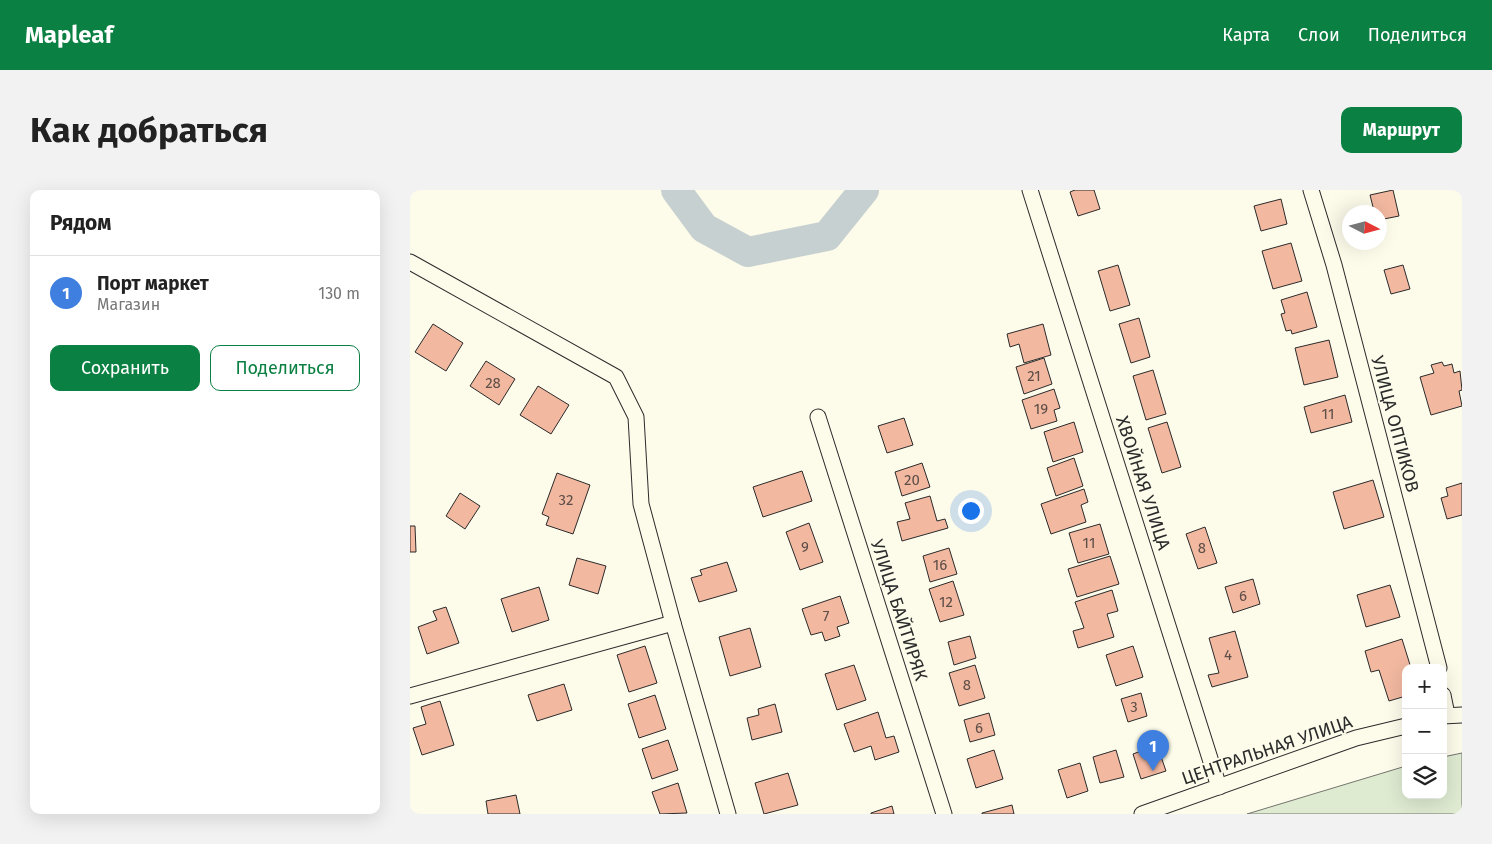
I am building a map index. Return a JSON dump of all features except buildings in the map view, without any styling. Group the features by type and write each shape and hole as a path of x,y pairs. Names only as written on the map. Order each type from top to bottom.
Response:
{"street":[{"name":"ХВОЙНАЯ УЛИЦА","path":"1030,190 1219,787"},
{"name":"УЛИЦА ОПТИКОВ","path":"1311,190 1334,265 1438,664"},
{"path":"410,262 616,378 636,417 641,504 728,814"},
{"name":"УЛИЦА БАЙТИРЯК","path":"818,417 944,814"},
{"path":"410,696 673,623"},
{"path":"1447,716 1462,714"},
{"name":"ЦЕНТРАЛЬНАЯ УЛИЦА","path":"1142,814 1356,738 1402,727"}],"green space":[{"path":"1462,753 1462,814 1247,814 1402,767 1402,799 1447,799 1447,756"}],"waterway":[{"path":"676,190 704,228 748,252 827,236 864,190"}],"place":[{"name":"Порт маркет","path":"1153,771"}]}
